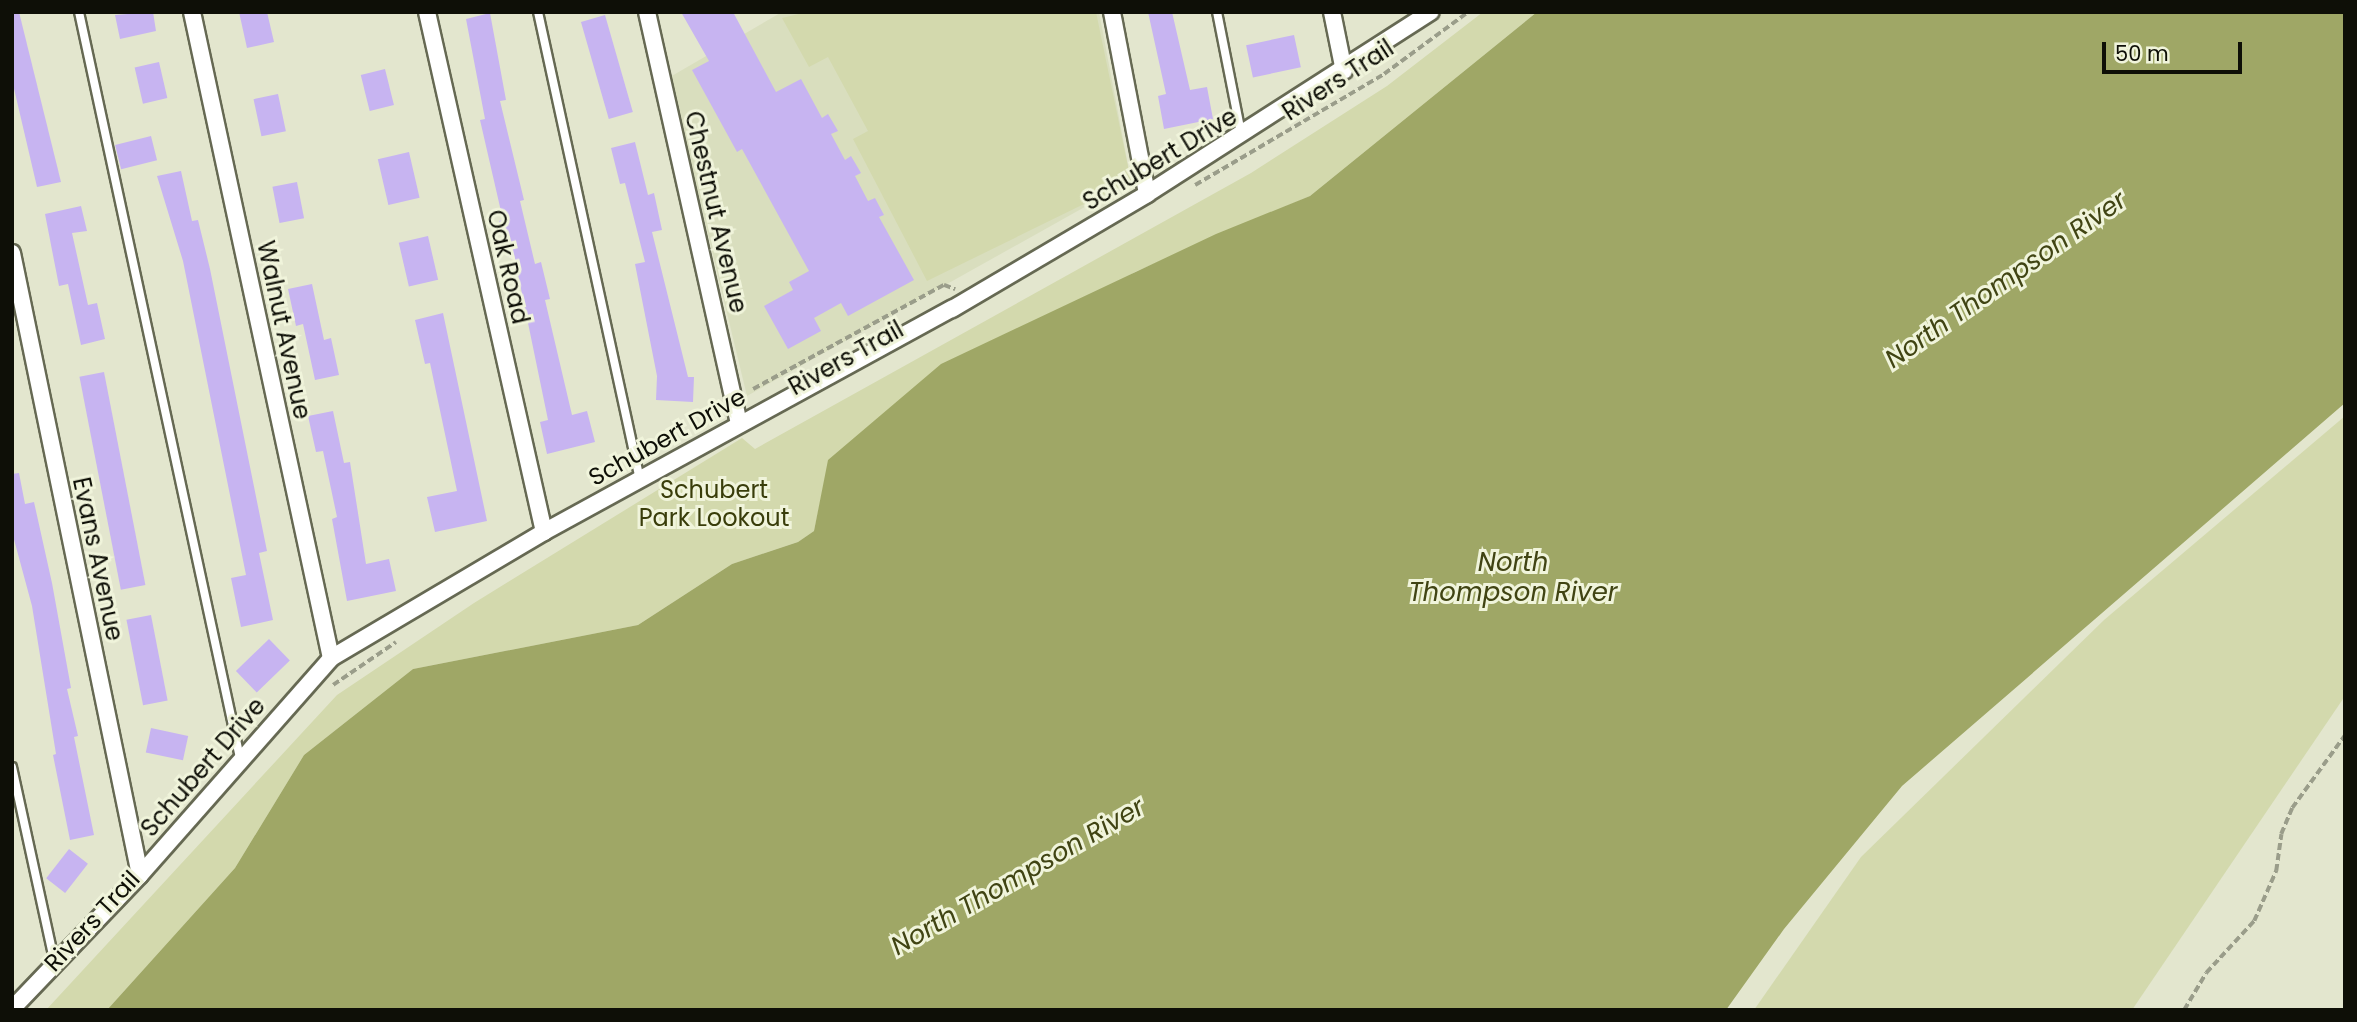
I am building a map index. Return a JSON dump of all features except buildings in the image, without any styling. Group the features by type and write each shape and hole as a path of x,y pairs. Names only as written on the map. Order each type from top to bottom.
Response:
{"street":[{"name":"Walnut Avenue","path":"192,12 331,658"},
{"name":"Oak Road","path":"427,12 544,532"},
{"name":"Chestnut Avenue","path":"647,12 740,422"},
{"path":"1112,12 1147,194"},
{"path":"1332,12 1344,71"},
{"name":"Schubert Drive","path":"12,1009 139,875 331,658 544,532 740,422 951,309 1147,194 1344,71 1431,12"},
{"name":"Evans Avenue","path":"12,253 139,875"}],"lane":[{"path":"79,12 240,758"},
{"path":"538,12 640,478"},
{"path":"1217,12 1242,136"},
{"path":"12,767 55,964"}],"path":[{"name":"Rivers Trail","path":"1189,188 1250,157 1384,74 1468,12"},
{"path":"753,389 944,285 959,290"},
{"path":"325,693 402,638"},
{"path":"2184,1010 2206,973 2253,921 2276,871 2281,834 2292,808 2345,735"}],"shaded area":[{"path":"782,12 1099,12 1131,181 747,396 670,77"}],"green space":[{"path":"807,12 1096,12 1131,181 927,281 853,139 868,131 828,57 809,67 782,18"},
{"name":"Schubert Park Lookout","path":"1483,12 1537,12 1310,196 1135,272 829,460 814,531 798,542 732,564 638,625 413,669 304,755 235,868 107,1010 46,1010 337,695 474,603 742,438 755,449 1251,173 1387,86"},
{"path":"2345,416 2345,696 2132,1010 1754,1010 1861,857 2104,620"}],"water":[{"name":"North Thompson River","path":"1537,12 2345,12 2345,403 1902,786 1784,929 1726,1010 107,1010 235,868 304,755 413,669 638,625 732,564 798,542 814,531 828,460 941,364 1216,234 1310,196"}]}
